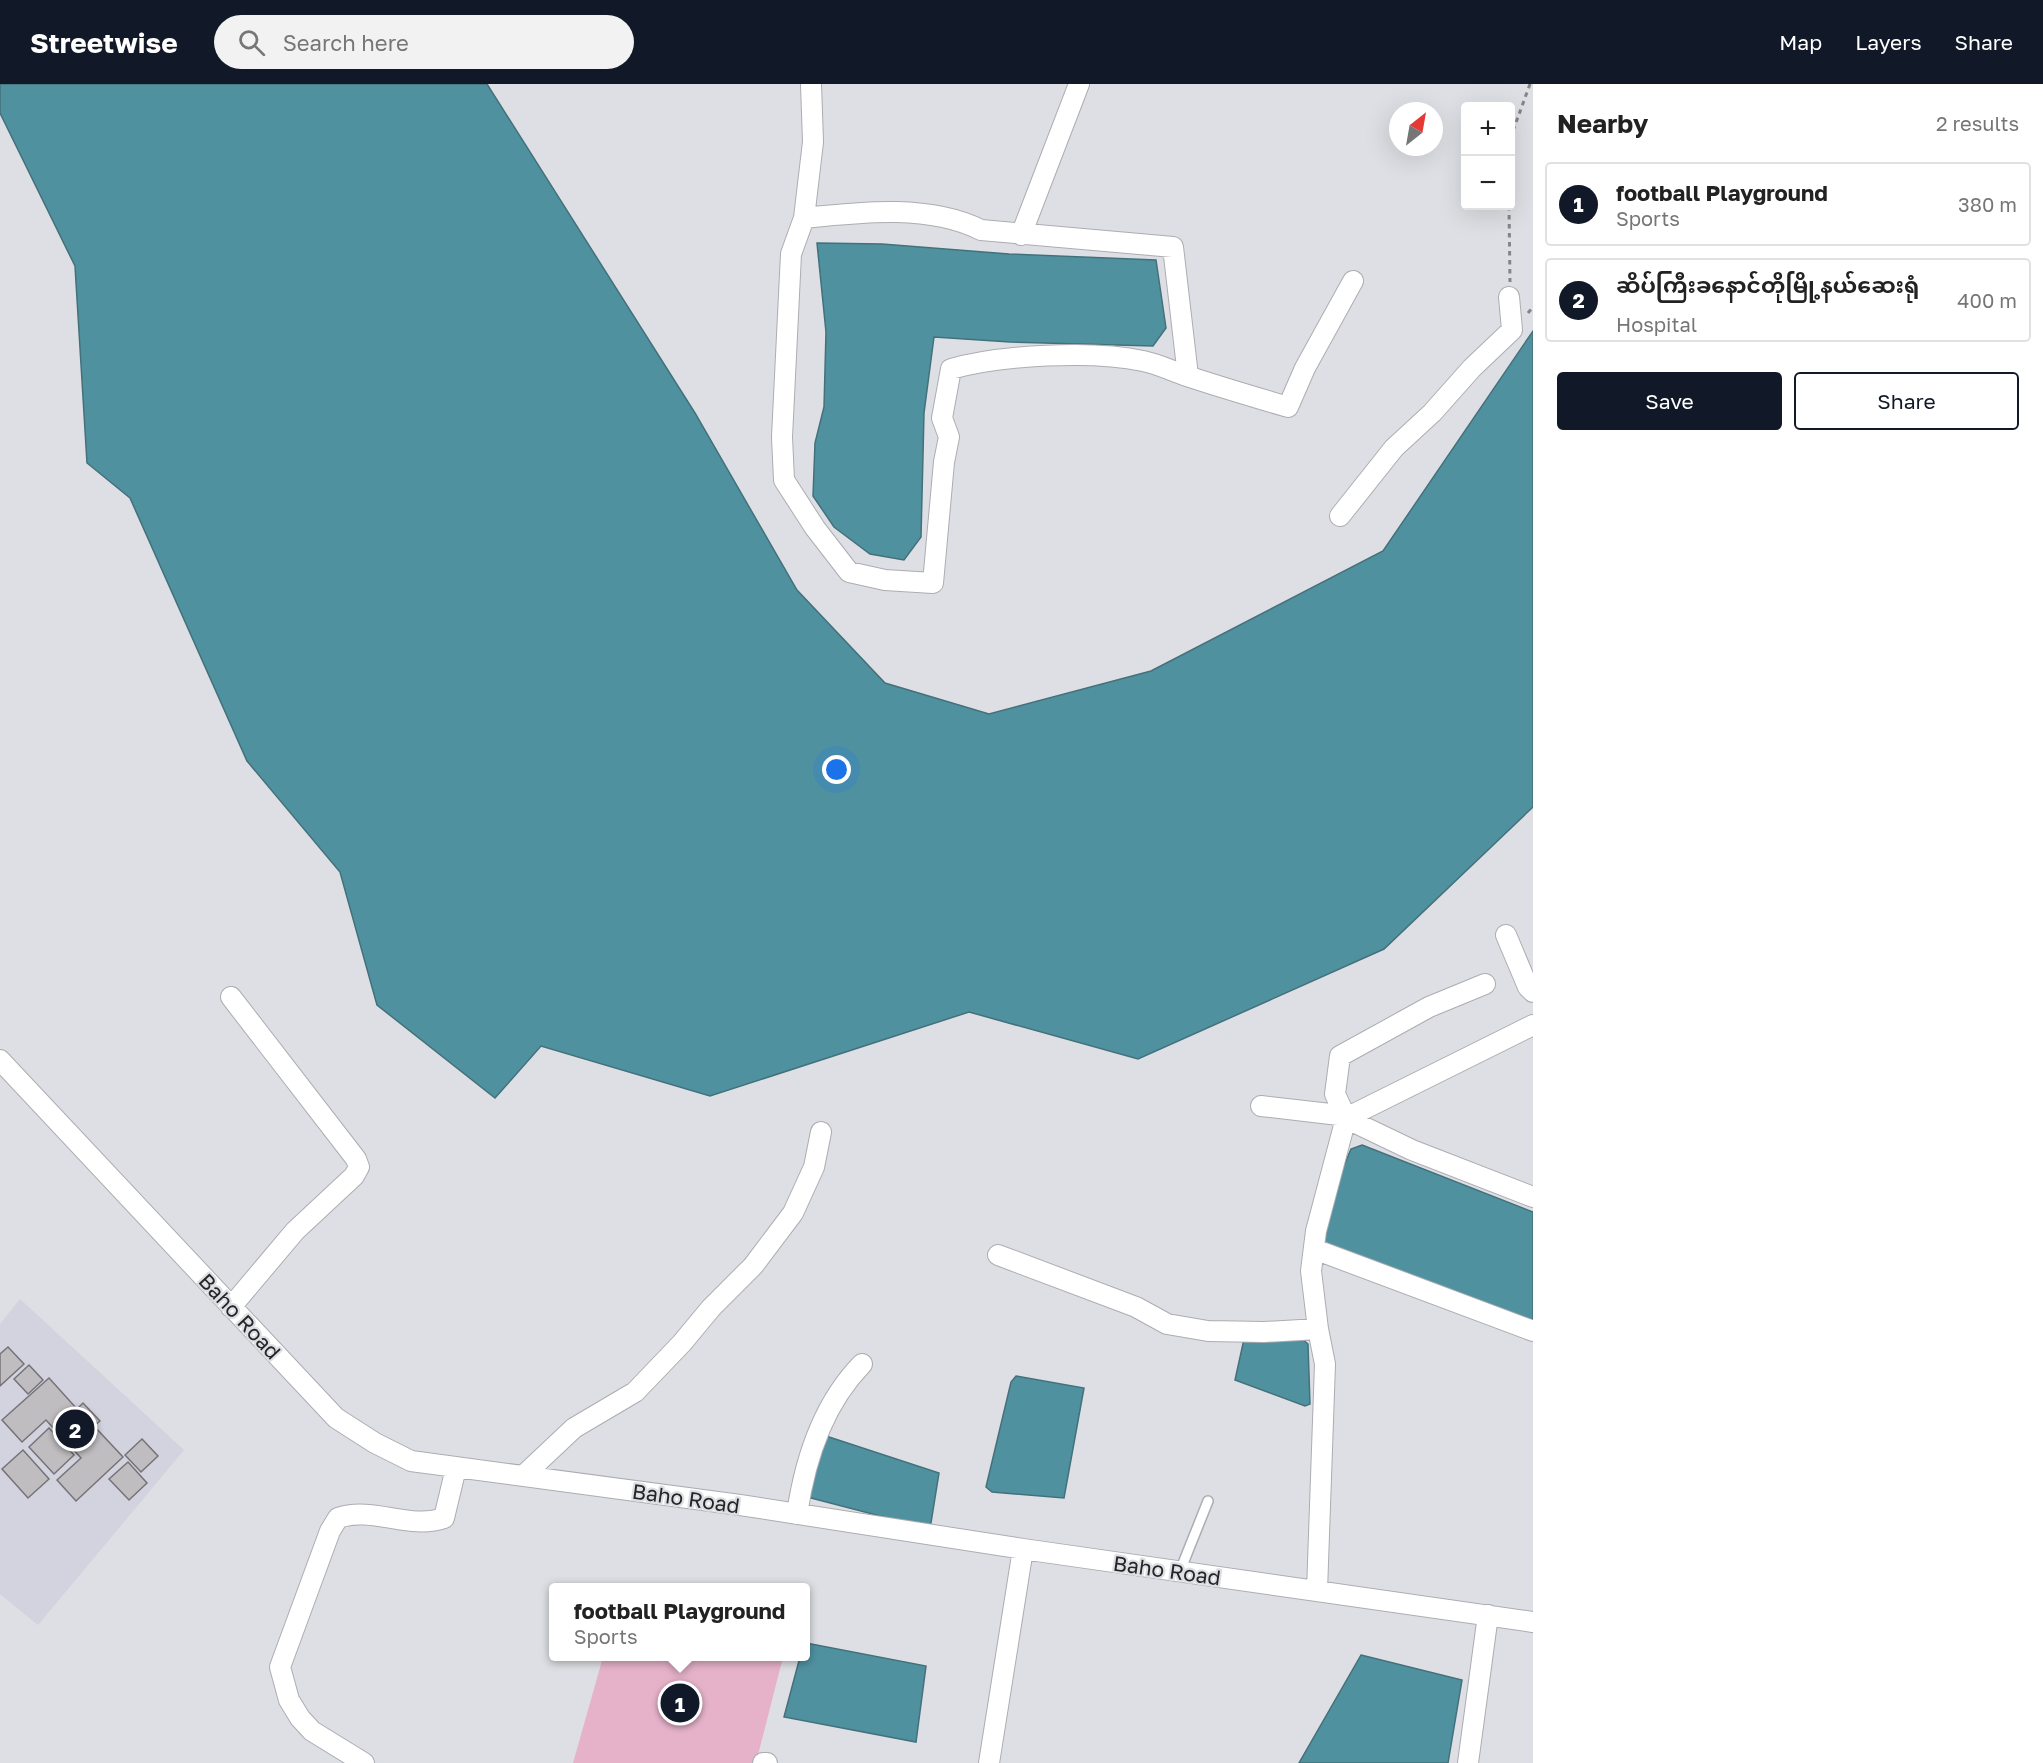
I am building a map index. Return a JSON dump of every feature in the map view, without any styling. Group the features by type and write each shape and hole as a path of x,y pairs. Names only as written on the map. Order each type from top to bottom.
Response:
{"street":[{"path":"811,84 813,142 804,218 791,254 782,437 784,480 815,528 849,572 885,580 933,583 944,462 949,437 942,418 951,369 984,360 1078,356 1143,361 1288,407 1305,368 1353,281"},
{"path":"1021,235 1079,84"},
{"path":"804,218 851,213 915,214 961,220 981,230 1021,235 1075,240 1123,240 1173,246 1188,376"},
{"path":"1340,516 1394,448 1432,414 1472,368 1512,330 1509,297"},
{"path":"1506,935 1528,987 1533,992"},
{"path":"1317,1591 1325,1364 1311,1271 1314,1249 1346,1118 1335,1094 1340,1056 1429,1007 1485,984"},
{"path":"231,997 356,1159 359,1167 354,1176 295,1231 231,1307"},
{"path":"1346,1118 1533,1025"},
{"name":"Baho Road","path":"0,1060 336,1418 411,1461 797,1514 1317,1591 1532,1619"},
{"path":"1261,1106 1346,1118 1412,1150 1533,1197"},
{"path":"523,1476 574,1428 635,1392 682,1343 711,1308 753,1266 794,1213 814,1167 821,1132"},
{"path":"1314,1249 1533,1331"},
{"path":"998,1255 1093,1290 1167,1324 1208,1331 1264,1332 1318,1329"},
{"path":"797,1514 803,1481 819,1431 842,1385 862,1364"},
{"path":"364,1763 312,1731 300,1718 289,1700 281,1662 330,1531 338,1518 365,1514 409,1520 444,1518 456,1468"},
{"path":"989,1763 1023,1549"},
{"path":"1468,1763 1488,1615"}],"lane":[{"path":"1180,1571 1208,1501"}],"path":[{"path":"1515,125 1530,84"},
{"path":"1509,210 1512,250 1509,297"}],"shaded area":[{"path":"20,1299 184,1450 38,1625 0,1594 0,1324"},
{"path":"602,1661 782,1661 756,1763 573,1763"}],"water":[{"path":"0,84 487,84 695,413 797,590 885,683 989,714 1151,671 1383,551 1533,331 1533,807 1384,949 1138,1059 969,1012 710,1096 541,1046 495,1098 377,1005 340,872 247,761 130,498 87,463 75,266 0,113"},
{"path":"817,243 882,244 1009,254 1156,260 1166,328 1153,346 1010,342 934,337 924,413 921,537 904,560 870,554 834,527 813,496 815,443 824,407 826,332"},
{"path":"1362,1145 1533,1212 1533,1320 1342,1254 1320,1241 1316,1231 1351,1149"},
{"path":"1301,1338 1308,1344 1310,1404 1305,1406 1235,1380 1244,1339"},
{"path":"1016,1376 1084,1388 1064,1498 992,1492 986,1487 1011,1382"},
{"path":"826,1436 939,1473 930,1529 807,1497"},
{"path":"810,1644 926,1666 916,1742 784,1717 799,1661 810,1661"},
{"path":"1361,1655 1462,1680 1448,1763 1299,1763"}],"building":[{"path":"8,1347 24,1364 0,1386 0,1354"},
{"path":"29,1365 43,1380 28,1394 14,1379"},
{"path":"49,1378 77,1409 83,1403 100,1421 94,1426 123,1457 76,1501 57,1480 81,1458 46,1420 22,1442 2,1420"},
{"path":"49,1428 74,1455 54,1474 29,1447"},
{"path":"142,1439 158,1456 141,1472 125,1455"},
{"path":"23,1450 49,1479 28,1498 2,1469"},
{"path":"128,1462 147,1483 129,1500 109,1479"}],"place":[{"name":"ဆိပ်ကြီးခနောင်တိုမြို့နယ်ဆေးရုံ","path":"75,1429"},
{"name":"football Playground","path":"680,1703"}]}
